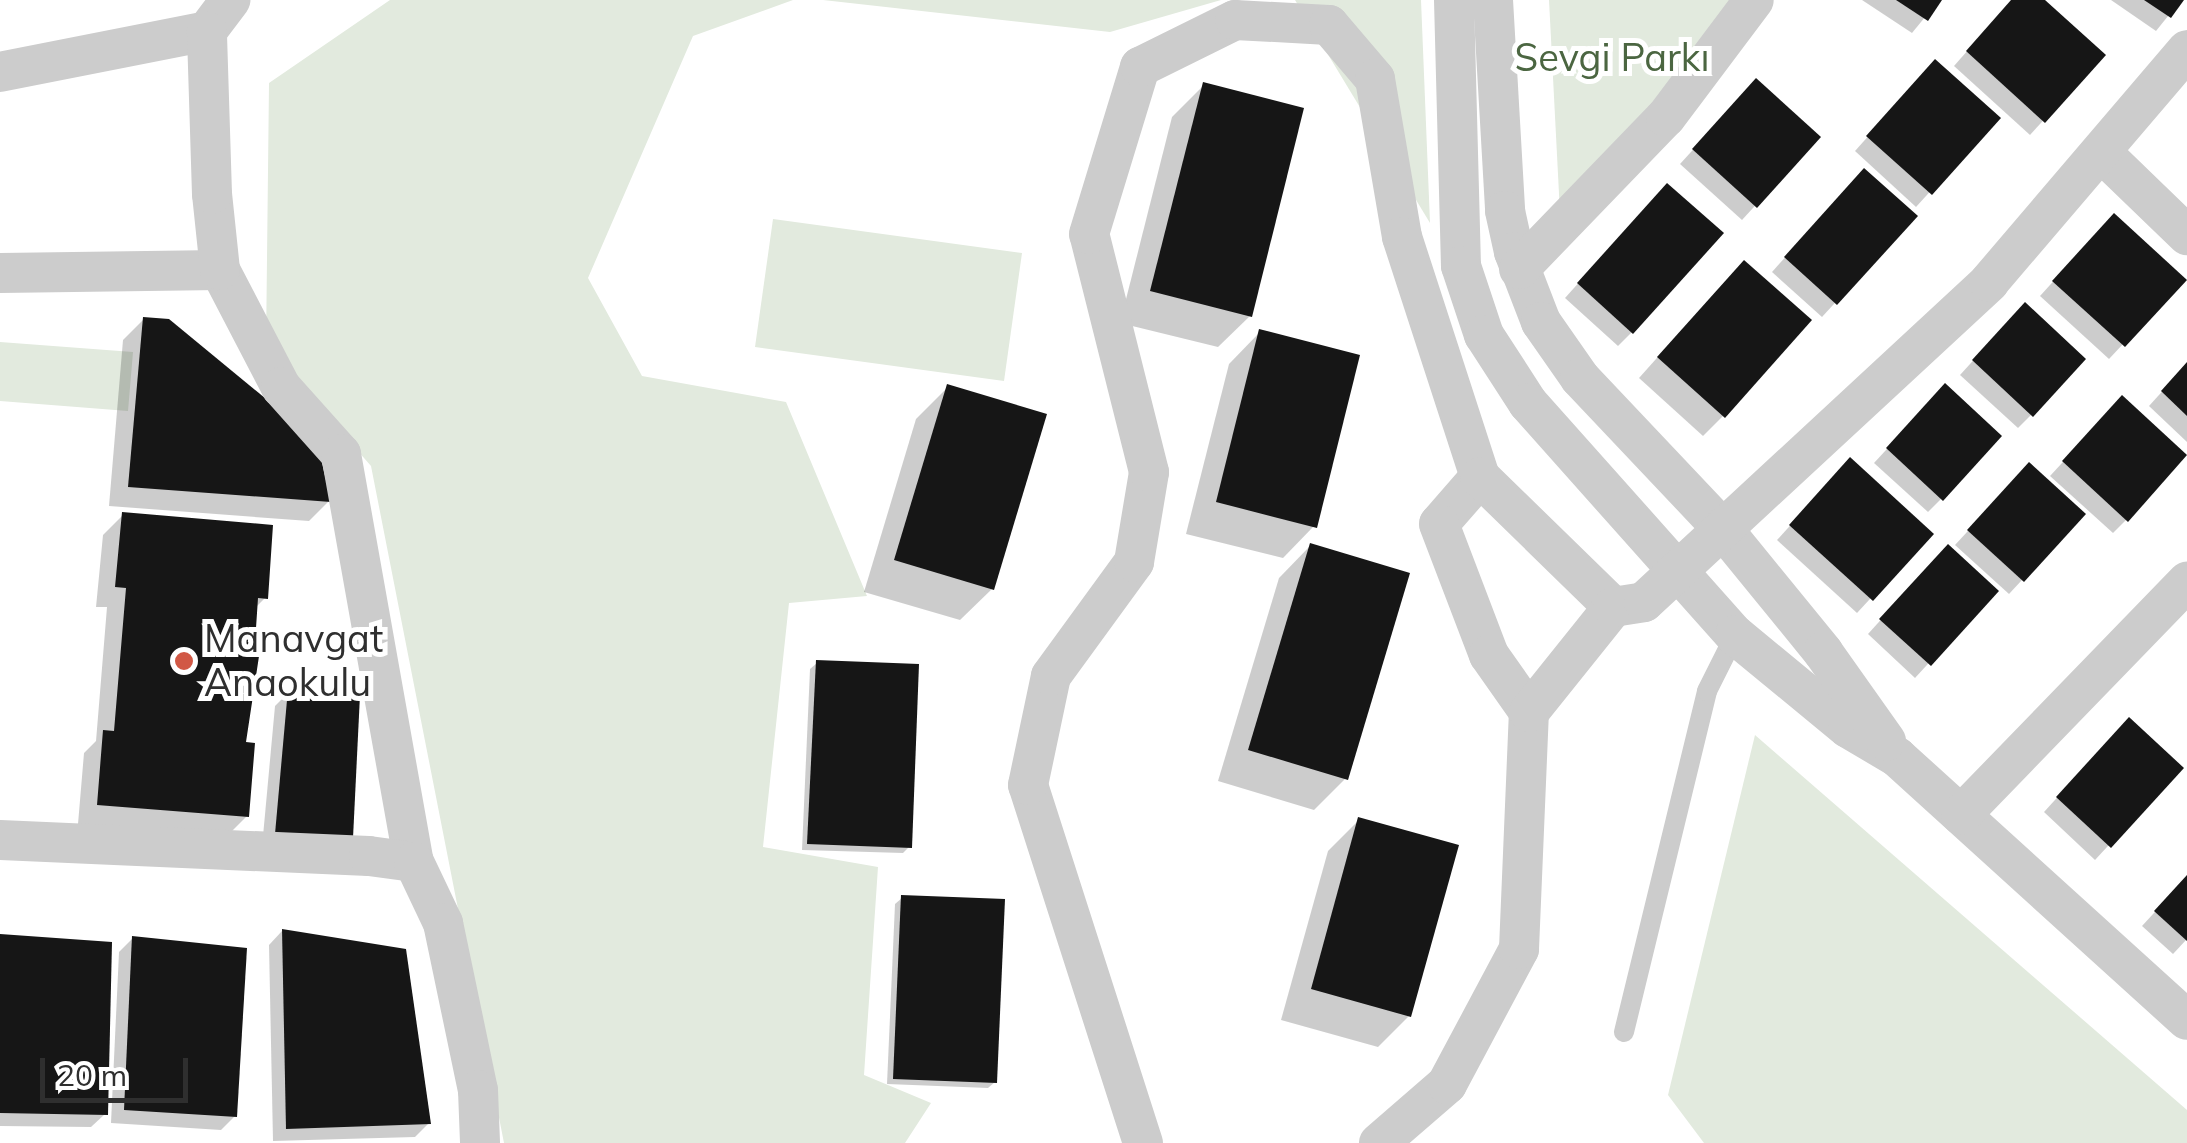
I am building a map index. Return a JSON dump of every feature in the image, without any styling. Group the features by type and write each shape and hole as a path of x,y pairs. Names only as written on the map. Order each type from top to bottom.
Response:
{"street":[{"path":"1454,0 1461,266 1484,335 1528,402 1735,635 1848,728 1898,757 2187,1020"},
{"path":"1493,0 1505,211 1519,270 1542,322 1580,378 1722,528 1824,652 1898,757"},
{"path":"1519,270 1666,117 1754,0"},
{"path":"0,72 219,16 212,194 220,270 281,387 341,454 414,862 443,923 478,1090 480,1143"},
{"path":"1142,1143 1028,785 1051,676 1134,562 1146,490 1148,472 1089,234 1140,67 1235,20 1329,26 1375,79 1402,237 1480,477 1613,607"},
{"path":"1378,1143 1447,1084 1519,948 1529,712 1613,607 1644,602 1989,282 2187,50"},
{"path":"2100,152 2187,235"},
{"path":"0,273 220,270"},
{"path":"1480,477 1439,524 1489,655 1529,712"},
{"path":"1961,814 2187,582"},
{"path":"0,840 369,856 414,862"}],"lane":[{"path":"1624,1032 1707,691 1735,635"}],"green space":[{"path":"390,0 793,0 693,36 588,278 642,376 786,402 867,596 789,603 763,847 878,867 864,1075 931,1103 905,1143 504,1143 371,466 266,346 269,83"},
{"path":"823,0 1221,0 1110,32"},
{"path":"1295,0 1421,0 1430,223"},
{"name":"Sevgi Parkı","path":"1549,0 1738,0 1560,213"},
{"path":"773,219 1022,253 1004,381 755,347"},
{"path":"0,342 133,352 128,411 0,401"},
{"path":"1755,735 2187,1110 2187,1143 1704,1143 1668,1095"}],"building":[{"path":"1896,0 1942,0 1928,21"},
{"path":"2011,0 2045,0 2106,55 2045,123 1966,51"},
{"path":"2144,0 2184,0 2171,18"},
{"path":"1935,59 2001,118 1932,195 1866,136"},
{"path":"1756,78 1821,137 1757,208 1692,149"},
{"path":"1203,82 1304,108 1252,317 1150,291"},
{"path":"1864,168 1918,216 1837,305 1784,257"},
{"path":"1667,183 1724,233 1633,334 1577,283"},
{"path":"2114,213 2187,280 2125,347 2052,281"},
{"path":"1744,260 1812,320 1725,418 1657,357"},
{"path":"2025,302 2086,359 2033,417 1972,360"},
{"path":"143,317 169,319 317,441 331,502 128,487"},
{"path":"1259,329 1360,355 1317,528 1216,502"},
{"path":"2187,362 2187,416 2161,391"},
{"path":"1945,383 2002,436 1943,501 1886,448"},
{"path":"947,384 1047,414 994,590 894,560"},
{"path":"2122,395 2187,455 2128,522 2062,461"},
{"path":"1850,457 1934,534 1873,601 1789,525"},
{"path":"2029,462 2086,514 2024,582 1967,530"},
{"path":"122,512 273,525 268,599 258,598 255,643 261,643 246,742 255,743 249,817 97,805 103,730 114,731 126,588 115,587"},
{"path":"1310,543 1410,573 1348,780 1248,750"},
{"path":"1948,544 1999,591 1931,666 1879,619"},
{"path":"816,660 919,664 912,848 807,844"},
{"path":"288,689 360,695 353,838 275,834"},
{"path":"2129,717 2184,768 2111,848 2056,797"},
{"path":"1358,817 1459,845 1411,1017 1311,989"},
{"path":"2187,875 2187,941 2154,911"},
{"path":"901,895 1005,899 997,1083 893,1079"},
{"path":"282,929 406,949 431,1124 286,1129"},
{"path":"0,934 112,942 108,1115 0,1113"},
{"path":"132,936 247,948 237,1117 124,1110"}],"place":[{"name":"Manavgat Anaokulu","path":"184,661"}]}
